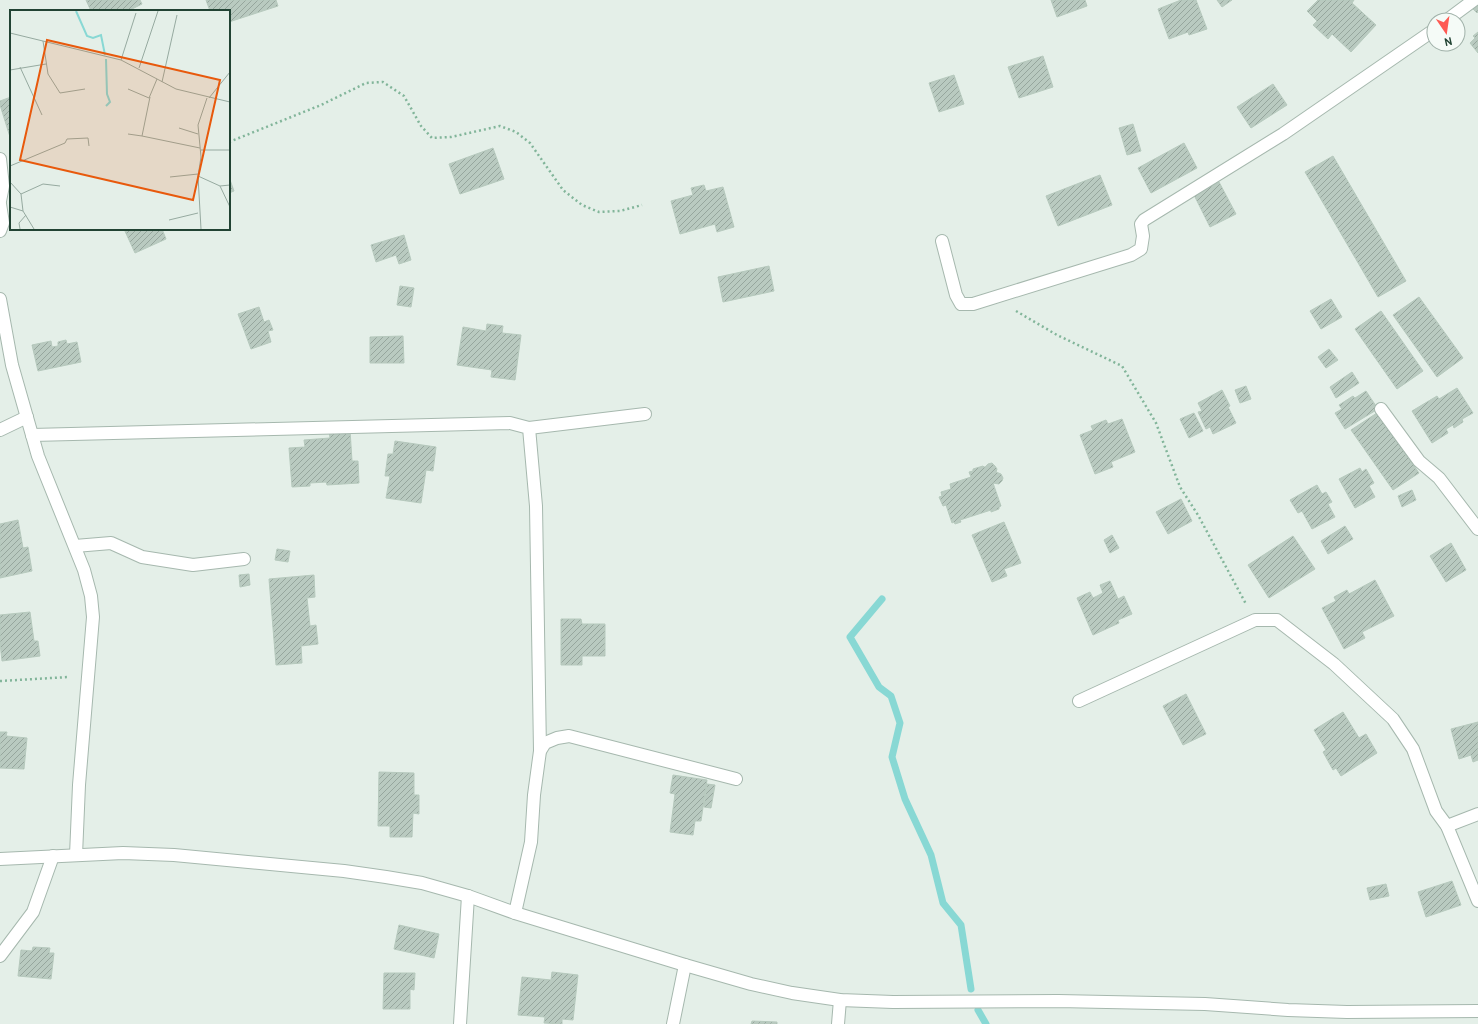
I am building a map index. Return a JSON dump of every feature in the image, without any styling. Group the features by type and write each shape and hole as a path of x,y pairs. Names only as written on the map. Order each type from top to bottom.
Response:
{"street":[{"path":"1458,12 1474,0"},
{"path":"942,241 956,295 961,304 973,304 994,298 1131,254 1141,249 1143,236 1141,224 1144,220 1283,134 1426,36"},
{"path":"0,159 3,186 0,203 5,225"},
{"path":"0,299 12,364 38,456 76,546 91,596 93,617 79,785 76,855"},
{"path":"1381,409 1419,461 1439,478 1478,529"},
{"path":"32,435 510,423 529,428 645,414"},
{"path":"0,430 27,417"},
{"path":"514,913 531,842 534,795 540,751 536,506 529,428"},
{"path":"76,546 111,543 142,557 193,565 244,559"},
{"path":"1079,701 1255,620 1278,620 1334,664 1393,719 1413,749 1436,811 1447,826 1478,901"},
{"path":"540,751 545,743 557,738 569,736 736,779"},
{"path":"1447,826 1478,814"},
{"path":"0,859 123,853 174,855 344,871 422,883 468,896 514,913 751,984 792,993 840,1000 893,1002 1058,1001 1190,1004 1346,1012 1478,1011"},
{"path":"0,956 33,912 53,856"},
{"path":"460,1024 468,896"},
{"path":"673,1024 685,965"},
{"path":"838,1024 840,1000"}],"path":[{"path":"230,142 321,105 366,83 383,82 404,96 421,126 432,138 451,137 500,126 516,132 530,143 563,190 582,205 599,212 620,211 642,206"},
{"path":"994,298 1057,335 1122,366 1156,423 1180,487 1198,515 1255,620"},
{"path":"0,681 88,676"}],"building":[{"path":"86,0 140,0 142,4 130,10 91,10"},
{"path":"206,0 276,0 278,6 230,22 230,10 210,10"},
{"path":"1051,0 1085,0 1087,6 1057,17"},
{"path":"1181,0 1196,0 1207,29 1189,35 1188,32 1169,39 1158,9"},
{"path":"1217,0 1232,0 1222,7"},
{"path":"1318,0 1354,0 1352,3 1376,25 1351,52 1332,34 1328,39 1313,25 1317,21 1307,11"},
{"path":"1478,2 1478,12 1477,13 1472,8"},
{"path":"1478,32 1478,53 1470,43 1475,38 1473,36"},
{"path":"1043,56 1053,87 1019,98 1008,67"},
{"path":"954,75 964,104 939,112 929,83"},
{"path":"1273,84 1287,105 1251,128 1237,107"},
{"path":"10,97 10,137 0,105 0,101"},
{"path":"1133,124 1141,151 1127,155 1119,128"},
{"path":"1184,143 1197,168 1151,193 1138,168"},
{"path":"493,148 504,179 460,194 449,164"},
{"path":"1333,156 1406,281 1378,297 1305,172"},
{"path":"1100,175 1112,205 1058,226 1046,196"},
{"path":"230,180 234,191 230,193"},
{"path":"1219,182 1236,214 1210,227 1194,195"},
{"path":"704,185 706,191 723,187 734,227 717,232 715,224 680,234 671,201 693,195 691,188"},
{"path":"124,230 162,230 166,239 135,253"},
{"path":"404,235 411,260 399,264 396,255 376,262 371,245"},
{"path":"769,266 774,291 723,302 718,277"},
{"path":"400,286 414,288 411,307 397,305"},
{"path":"1419,297 1463,358 1437,377 1393,315"},
{"path":"1331,299 1342,317 1321,329 1310,311"},
{"path":"259,307 264,322 269,320 273,330 268,331 271,342 251,349 238,314"},
{"path":"1381,311 1423,371 1397,389 1355,329"},
{"path":"487,324 503,326 502,333 521,335 515,380 491,377 492,370 457,365 463,327 486,331"},
{"path":"403,336 404,363 370,363 370,337"},
{"path":"66,340 67,344 77,342 81,362 38,371 32,345 51,341 52,347 58,346 58,342"},
{"path":"1329,349 1338,360 1326,368 1318,357"},
{"path":"1352,372 1359,383 1336,398 1330,387"},
{"path":"1246,386 1251,399 1240,403 1235,390"},
{"path":"1457,388 1473,413 1462,419 1463,422 1454,428 1453,425 1446,429 1448,433 1432,443 1412,411 1437,396 1439,399"},
{"path":"1222,390 1236,423 1213,434 1210,427 1206,429 1198,412 1202,411 1198,403"},
{"path":"1366,391 1378,409 1345,429 1335,413 1342,409 1339,405 1353,396 1355,398"},
{"path":"1194,413 1203,431 1189,438 1180,419"},
{"path":"1377,413 1419,473 1393,490 1351,430"},
{"path":"1122,419 1135,452 1111,462 1113,467 1095,474 1080,435 1093,430 1091,426 1106,420 1108,424"},
{"path":"350,430 352,461 358,461 359,483 327,485 326,482 310,483 310,486 292,487 289,448 305,447 304,440 330,438 329,431"},
{"path":"395,441 436,447 433,471 426,470 421,503 386,498 390,476 385,476 388,454 393,454"},
{"path":"992,463 997,469 996,472 1001,474 1003,478 999,484 993,483 1001,506 999,509 991,512 991,510 960,520 961,522 955,524 954,522 952,523 946,505 943,506 939,497 942,496 941,492 951,489 950,484 971,477 969,472 973,471 973,469 983,466 985,467"},
{"path":"1360,468 1362,472 1366,469 1374,483 1369,486 1375,497 1355,508 1339,479"},
{"path":"1317,485 1322,494 1326,492 1332,502 1328,504 1335,517 1312,529 1302,511 1298,513 1290,500"},
{"path":"1412,490 1416,500 1402,507 1398,496"},
{"path":"1181,499 1192,521 1168,534 1156,512"},
{"path":"18,520 23,548 28,547 32,571 0,578 0,524"},
{"path":"1004,522 1021,563 1004,569 1007,576 992,582 972,535"},
{"path":"1345,526 1353,539 1328,554 1321,541"},
{"path":"1112,535 1119,548 1110,553 1104,540"},
{"path":"1293,536 1315,569 1269,598 1248,565"},
{"path":"1451,543 1466,570 1446,582 1430,556"},
{"path":"277,549 290,551 288,562 275,560"},
{"path":"249,574 250,585 240,587 239,575"},
{"path":"314,575 315,597 307,598 310,626 316,625 318,644 301,646 302,663 276,665 269,579"},
{"path":"1375,580 1394,616 1362,632 1365,638 1344,649 1322,608 1336,601 1334,597 1347,590 1349,594"},
{"path":"1110,581 1118,599 1124,596 1132,614 1118,620 1119,623 1093,635 1077,598 1090,592 1093,598 1103,593 1100,585"},
{"path":"30,612 34,641 38,641 40,656 2,661 0,643 0,615"},
{"path":"561,619 581,619 582,624 605,624 605,656 582,656 582,665 561,665"},
{"path":"1186,694 1206,734 1183,745 1163,706"},
{"path":"1343,712 1359,738 1366,734 1377,753 1341,776 1336,768 1333,770 1323,752 1326,750 1314,730"},
{"path":"1478,722 1478,760 1473,762 1471,755 1459,759 1451,729"},
{"path":"0,732 7,732 6,736 27,738 24,769 0,768"},
{"path":"379,772 414,773 414,795 419,795 419,814 413,813 412,837 390,837 390,826 378,826"},
{"path":"673,775 707,780 701,821 695,821 693,835 670,832 675,794 670,793"},
{"path":"707,784 715,785 711,808 704,807"},
{"path":"1452,881 1461,905 1426,917 1418,892"},
{"path":"1386,884 1389,896 1370,900 1367,888"},
{"path":"399,925 439,934 434,958 394,949"},
{"path":"33,947 50,948 49,953 54,953 51,979 18,976 21,950 32,951"},
{"path":"552,972 578,975 573,1020 562,1019 562,1024 544,1023 545,1017 518,1015 522,977 551,980"},
{"path":"384,973 415,973 414,990 410,989 410,1009 383,1009"},
{"path":"752,1021 777,1022 777,1024 751,1024"}],"waterway":[{"path":"882,599 850,637 879,687 891,696 900,723 892,757 905,799 931,855 943,903 961,925 971,989"},
{"path":"978,1010 986,1024"}]}
